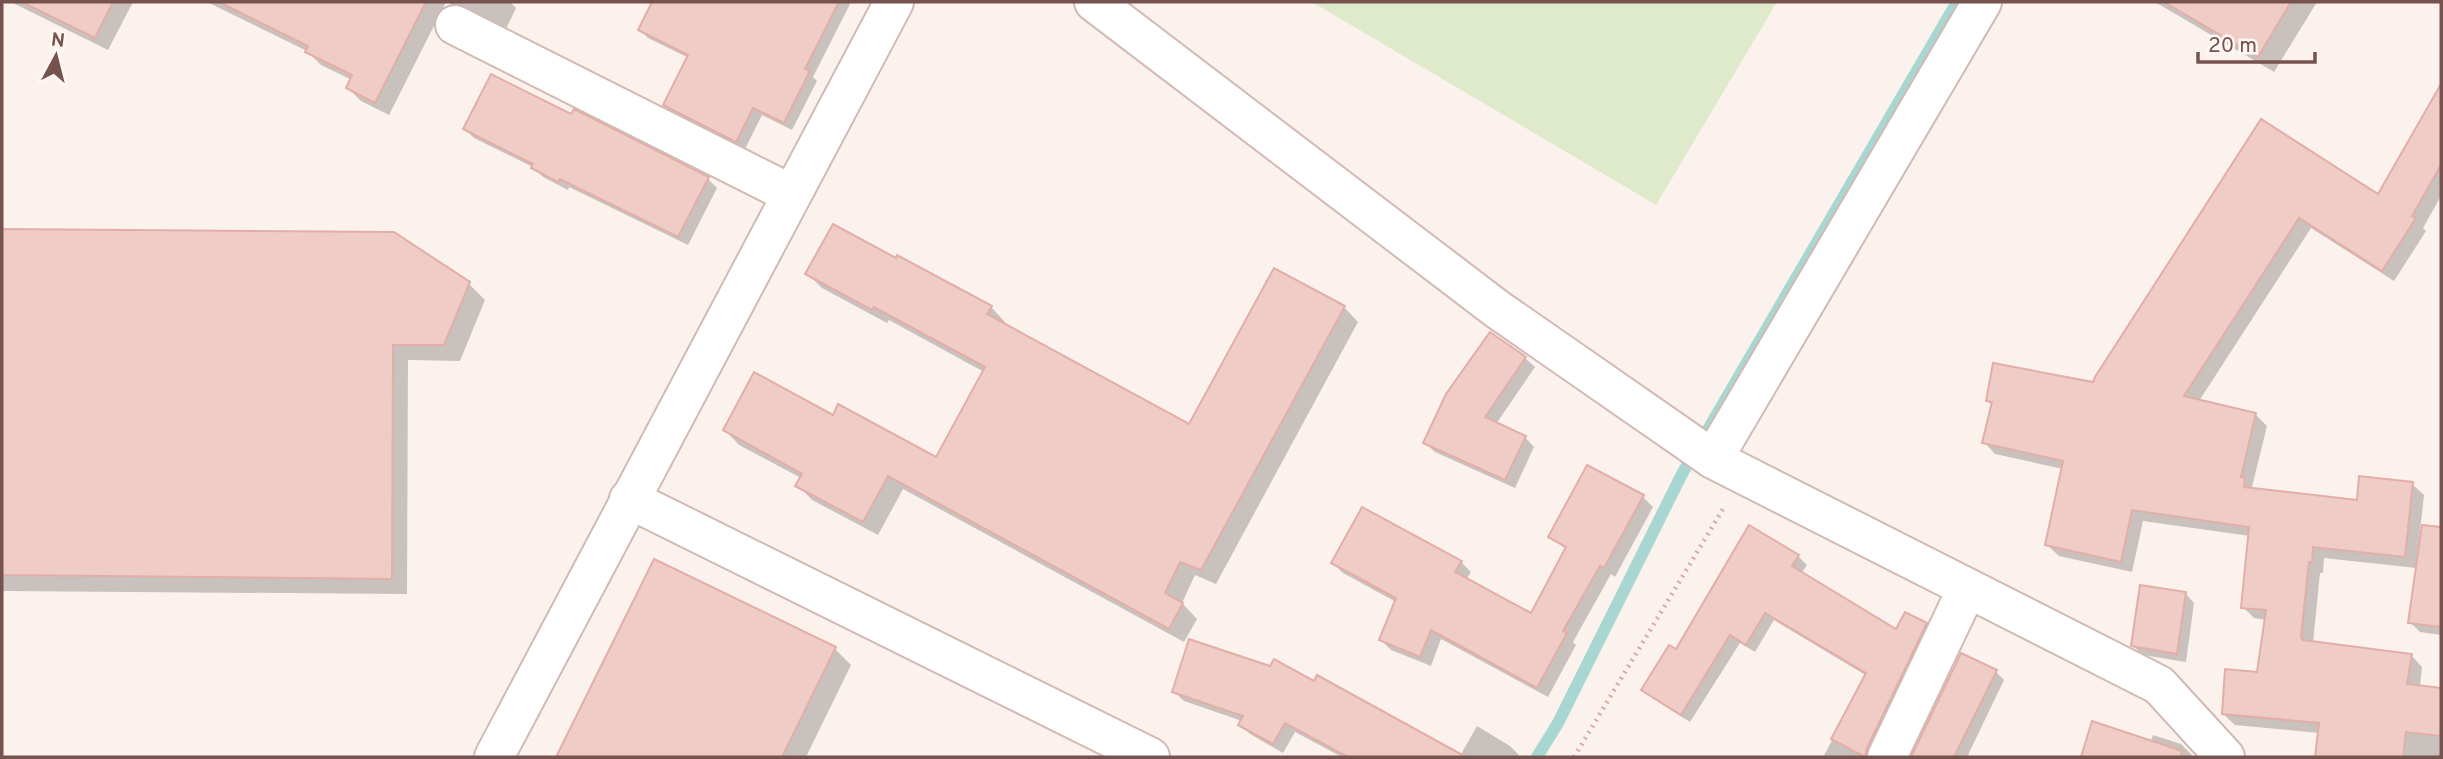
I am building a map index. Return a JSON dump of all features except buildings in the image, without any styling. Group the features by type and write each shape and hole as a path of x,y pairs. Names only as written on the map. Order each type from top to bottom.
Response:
{"street":[{"path":"494,757 894,2"},
{"path":"1094,2 1497,309 1728,467 2159,685 2225,757"},
{"path":"1728,467 1982,2"},
{"path":"456,25 791,194"},
{"path":"629,499 1150,757"},
{"path":"1887,757 1967,589"}],"path":[{"path":"1574,757 1728,467"}],"green space":[{"path":"1312,2 1777,2 1656,205"}],"waterway":[{"path":"1537,757 1558,723 1682,474 1957,2"}]}
